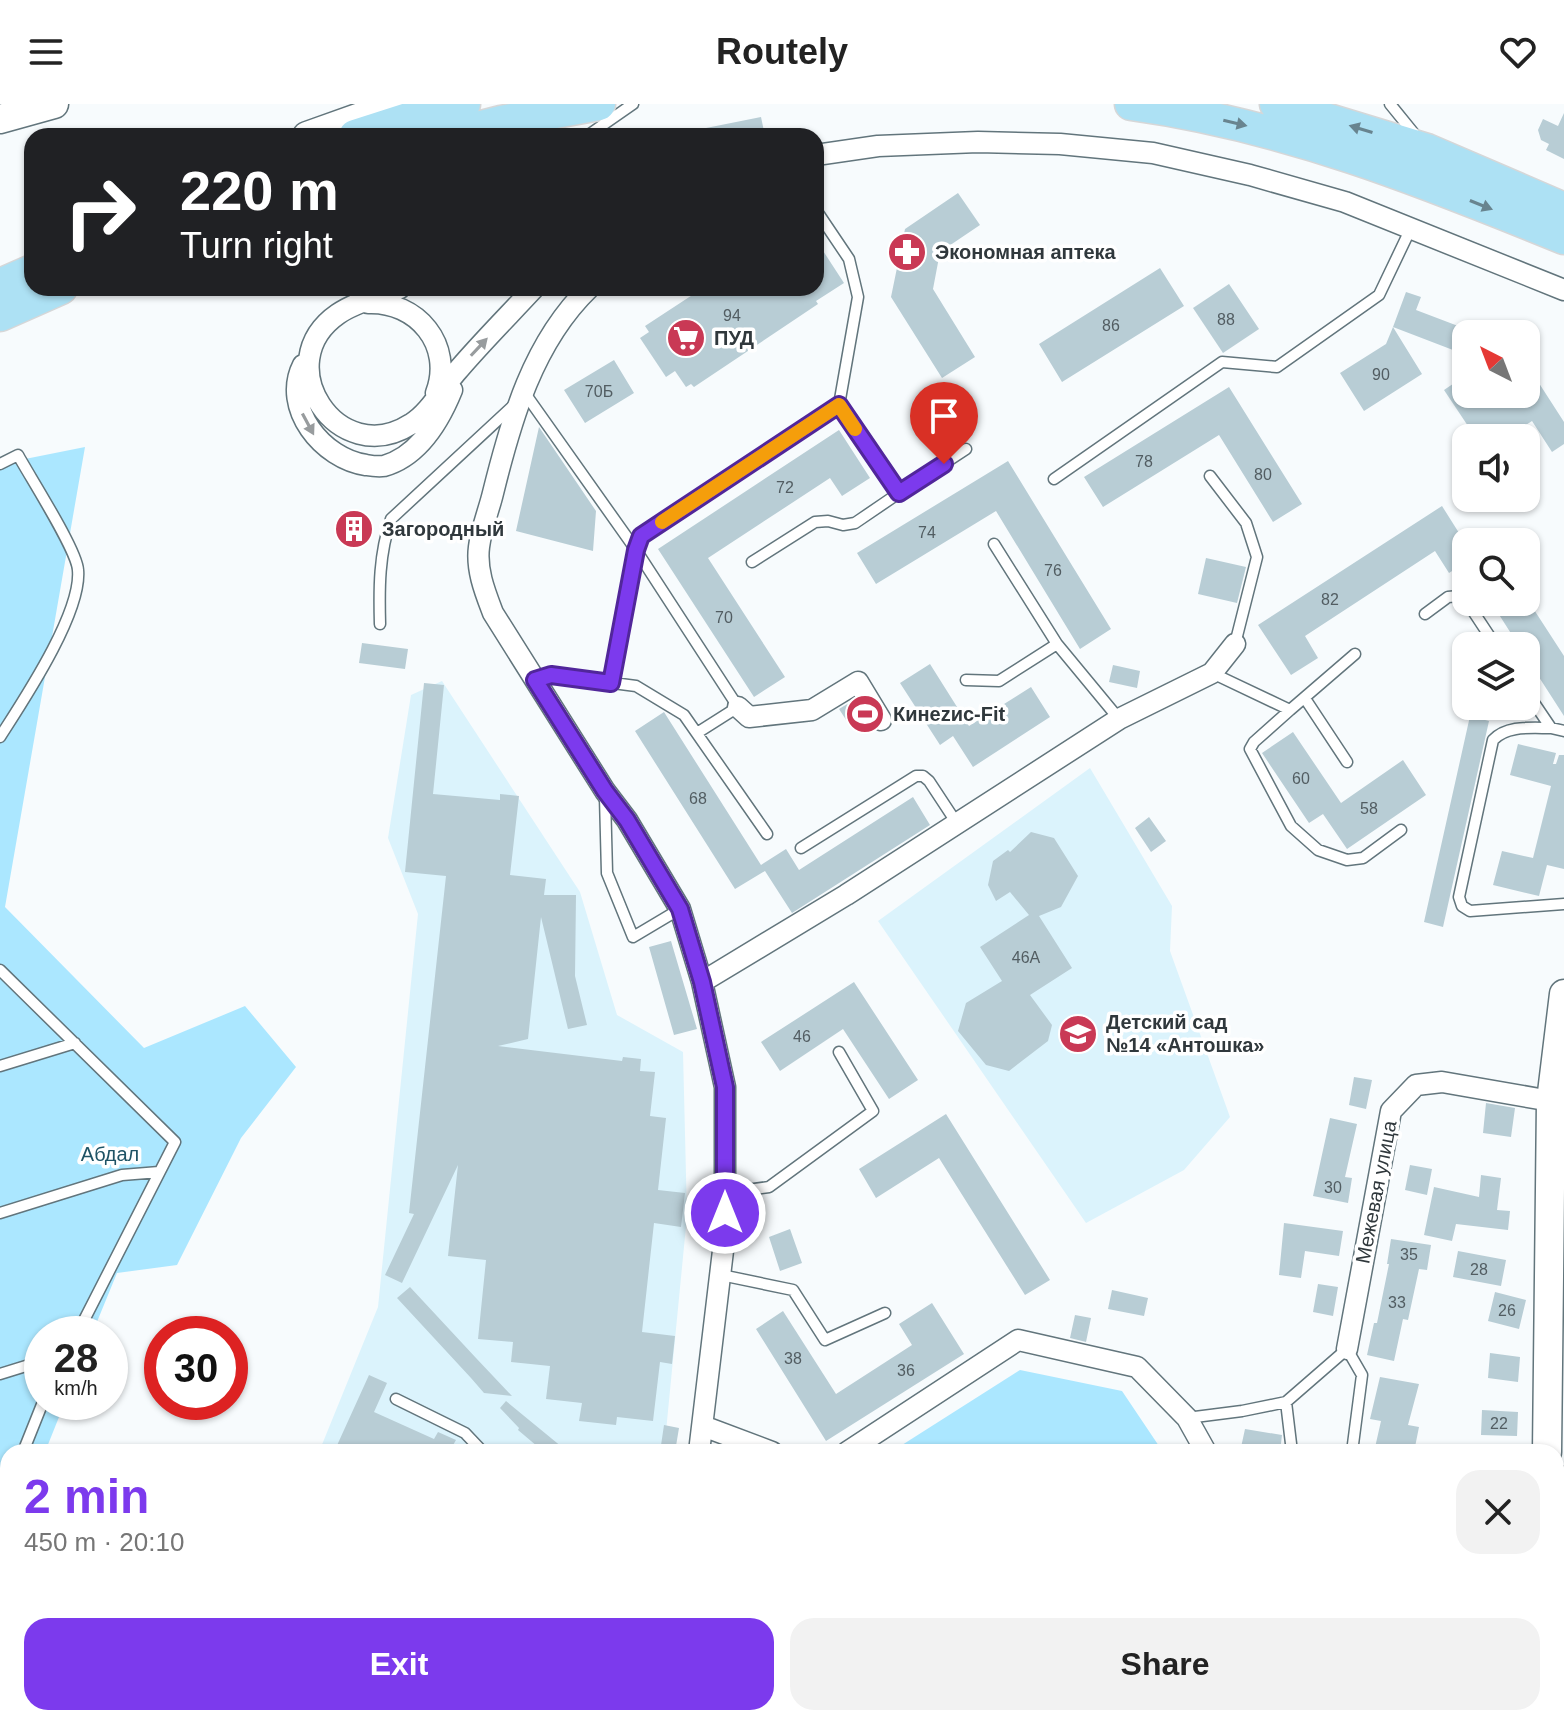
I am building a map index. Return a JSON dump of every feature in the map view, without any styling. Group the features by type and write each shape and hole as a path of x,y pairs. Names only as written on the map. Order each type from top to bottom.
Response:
{"main road":[{"path":"380,128 464,104"},
{"path":"477,128 599,104"},
{"path":"1131,104 1181,111 1294,137 1420,180 1564,238"},
{"path":"1276,104 1427,150 1555,201"},
{"path":"0,285 24,274"},
{"path":"0,315 43,296"}],"street":[{"path":"0,119 54,104"},
{"path":"330,128 397,104"},
{"path":"824,154 878,146 978,142 1060,144 1153,153 1250,175 1345,202 1564,290"},
{"path":"0,268 24,258"},
{"path":"381,296 339,313 321,329 297,376 299,404 310,430 329,450 353,463 381,467 405,456 427,435 441,415 458,370"},
{"path":"310,351 308,374 314,397 327,416 346,429 368,435 391,434 413,424 527,296"},
{"path":"581,296 552,338 520,396 479,548 482,581 493,613 605,791 627,820 680,909 702,982 725,1087 725,1193 721,1275 700,1444"},
{"path":"362,304 382,303 401,308 418,318 431,333 439,351 441,370 438,390 429,407"},
{"path":"702,982 846,895 1119,719 1212,673 1235,644"},
{"path":"738,707 749,717 812,710 858,682 881,720"},
{"path":"1547,1444 1551,1101 1564,994"},
{"name":"Межевая улица","path":"1347,1349 1391,1111 1416,1085 1442,1082 1551,1101"},
{"path":"859,1444 1018,1340 1137,1367 1187,1418 1202,1444"},
{"path":"703,1426 751,1444"}],"lane":[{"path":"598,128 633,104"},
{"path":"1390,104 1427,150"},
{"path":"824,222 849,259 858,297 839,405 899,493"},
{"path":"1054,479 1222,362 1277,367 1354,313 1379,295 1411,228"},
{"path":"380,624 379,573 384,538 391,519 520,396 636,550 738,707 697,733"},
{"path":"611,683 641,536 839,405"},
{"path":"752,562 815,522 855,523 966,449"},
{"path":"0,464 18,455 68,545 78,570 73,601 38,679 0,737"},
{"path":"1210,476 1246,523 1257,557 1235,644"},
{"path":"994,544 1057,644 1119,719"},
{"path":"1425,614 1452,597"},
{"path":"966,680 999,681 1057,644"},
{"path":"1355,654 1306,700 1254,742 1250,749 1291,826 1318,850 1347,860 1363,858 1401,830"},
{"path":"1212,673 1290,710"},
{"path":"535,680 551,675 636,686 684,715 767,834"},
{"path":"1306,700 1347,762"},
{"path":"1540,712 1551,728"},
{"path":"1564,731 1551,728 1509,730 1493,740 1459,897 1462,906 1470,911 1564,904"},
{"path":"801,848 916,776 923,776 929,781 956,822"},
{"path":"605,791 607,873 633,937 680,909"},
{"path":"0,970 175,1142 86,1316"},
{"path":"0,1066 75,1043"},
{"path":"725,1193 769,1187 873,1111 839,1052"},
{"path":"0,1213 122,1175 159,1172"},
{"path":"721,1275 793,1290 825,1340 885,1313"},
{"path":"1187,1418 1286,1402 1347,1349 1362,1375 1353,1444"},
{"path":"0,1374 24,1367"},
{"path":"396,1399 465,1433 475,1444"},
{"path":"1286,1402 1291,1444"},
{"path":"26,1444 36,1420"}],"shaded area":[{"path":"442,681 580,892 617,1015 683,1052 687,1216 665,1444 322,1444 378,1307 418,914 388,838 411,695"},
{"name":"Детский сад №14 «Антошка»","path":"1090,768 1172,906 1170,951 1230,1117 1184,1170 1086,1223 878,921"}],"green space":[{"name":"Абдал","path":"85,447 5,907 144,1048 245,1006 296,1067 241,1138 177,1265 117,1273 99,1316 24,1316 24,1420 58,1420 48,1444 0,1444 0,464"},
{"path":"1020,1370 1122,1391 1158,1444 904,1444"}],"building":[{"path":"1564,113 1564,159 1546,150 1549,144 1541,140 1538,130 1543,119 1558,126"},
{"path":"761,117 763,128 706,128"},
{"path":"958,193 980,225 940,252 933,289 975,357 942,378 891,297 905,229"},
{"path":"824,252 844,283 824,296"},
{"path":"1160,268 1184,306 1062,382 1039,344"},
{"path":"1229,284 1259,329 1223,353 1193,308"},
{"path":"1406,292 1421,297 1416,310 1452,324 1452,350 1393,327"},
{"path":"691,296 824,296 816,301 818,304 694,387 691,384 686,387 675,371 666,377 640,338 649,332 645,326"},
{"path":"1393,327 1422,374 1364,411 1340,373 1386,344"},
{"path":"614,360 634,393 585,423 564,390"},
{"path":"1452,385 1452,402 1444,390"},
{"path":"1540,385 1564,422 1564,444 1552,452 1540,433 1540,424 1532,421 1527,424 1467,424 1456,408 1540,408"},
{"path":"1229,387 1302,504 1273,522 1219,435 1103,507 1084,477"},
{"path":"539,427 596,511 593,551 516,531"},
{"path":"839,430 870,478 842,496 830,478 708,558 785,677 754,697 658,549"},
{"path":"1008,461 1111,629 1080,649 996,511 876,584 857,553"},
{"path":"1442,506 1456,528 1452,528 1452,571 1449,573 1435,551 1305,636 1318,658 1291,675 1258,625"},
{"name":"Загородный","path":"342,512 371,519 365,546 337,540"},
{"path":"1206,558 1246,567 1237,603 1198,594"},
{"path":"1500,616 1538,616 1564,656 1564,716 1540,679 1540,632 1510,632"},
{"path":"362,643 408,649 405,669 359,663"},
{"path":"930,664 969,726 1031,687 1050,717 973,767 953,736 940,745 900,683"},
{"path":"1113,665 1140,671 1137,688 1109,682"},
{"path":"424,683 444,685 433,794 500,800 500,794 519,796 510,875 546,879 544,895 576,895 575,976 587,1025 568,1029 541,917 528,1039 498,1046 622,1061 623,1057 641,1059 640,1071 655,1072 650,1116 666,1118 658,1190 685,1193 681,1227 654,1223 642,1332 675,1336 672,1364 660,1362 653,1421 617,1417 616,1425 579,1421 582,1403 546,1399 550,1366 511,1362 513,1342 478,1339 486,1260 448,1256 458,1165 402,1283 385,1275 414,1214 409,1213 446,876 405,872"},
{"path":"854,700 866,721 852,729 839,709"},
{"path":"664,712 761,865 786,849 799,870 913,797 930,825 792,913 765,871 735,889 635,731"},
{"path":"1469,720 1489,721 1443,927 1424,922"},
{"path":"1293,732 1341,803 1403,760 1426,795 1347,849 1323,814 1309,823 1262,753"},
{"path":"1518,744 1556,753 1553,764 1556,764 1559,755 1564,755 1564,869 1547,865 1539,896 1493,885 1502,851 1533,858 1551,786 1510,775"},
{"path":"1149,817 1166,841 1151,852 1135,828"},
{"path":"1031,832 1054,838 1078,876 1061,907 1039,916 1072,968 1030,995 1052,1025 1048,1041 1009,1071 986,1065 958,1031 966,1003 1002,981 980,947 1029,915 1010,892 996,901 988,885 993,861 1008,850 1010,852"},
{"path":"671,941 697,1029 674,1035 649,947"},
{"path":"854,982 918,1080 889,1099 843,1029 780,1071 761,1042"},
{"path":"1354,1077 1372,1080 1366,1109 1349,1105"},
{"path":"1486,1103 1515,1108 1511,1137 1483,1133"},
{"path":"946,1114 1050,1280 1025,1295 939,1158 876,1198 859,1169"},
{"path":"1330,1118 1357,1124 1345,1177 1352,1178 1348,1203 1313,1196"},
{"path":"1410,1165 1432,1169 1427,1195 1405,1190"},
{"path":"1481,1175 1501,1178 1497,1210 1510,1211 1508,1230 1456,1224 1452,1241 1424,1235 1434,1187 1479,1197"},
{"path":"1284,1223 1343,1231 1339,1256 1305,1251 1301,1278 1279,1275"},
{"path":"790,1229 802,1263 780,1271 769,1237"},
{"path":"1391,1239 1431,1245 1427,1270 1419,1269 1408,1320 1403,1319 1394,1361 1367,1355 1374,1323 1377,1323"},
{"path":"1458,1251 1506,1260 1501,1286 1453,1277"},
{"path":"1318,1284 1338,1287 1333,1316 1313,1312"},
{"path":"410,1287 512,1396 484,1393 397,1298"},
{"path":"1112,1290 1148,1298 1144,1316 1108,1309"},
{"path":"1495,1292 1526,1300 1519,1329 1488,1321"},
{"path":"932,1303 964,1354 826,1441 756,1329 783,1311 836,1394 912,1345 899,1324"},
{"path":"1075,1315 1091,1318 1086,1342 1070,1338"},
{"path":"1490,1353 1520,1357 1518,1382 1488,1378"},
{"path":"369,1375 387,1383 374,1412 434,1439 438,1432 456,1440 454,1444 338,1444"},
{"path":"1380,1377 1419,1384 1408,1425 1419,1427 1416,1444 1376,1444 1381,1421 1370,1419"},
{"path":"506,1401 558,1444 535,1444 500,1408"},
{"path":"1482,1410 1518,1412 1517,1436 1481,1435"},
{"path":"664,1425 679,1428 676,1444 661,1444"},
{"path":"1245,1429 1282,1435 1281,1444 1242,1444"}],"slow traffic":[{"path":"662,522 839,405 855,429"}],"place":[{"name":"Экономная аптека","path":"907,252"},
{"name":"ПУД","path":"686,338"},
{"name":"Загородный","path":"354,529"},
{"name":"Кинеzис-Fit","path":"865,714"},
{"name":"Детский сад №14 «Антошка»","path":"1078,1034"}],"route":[{"path":"725,1213 725,1087 702,982 680,909 627,820 605,791 535,680 551,675 611,683 641,536 839,405 899,493 944,464"}]}
